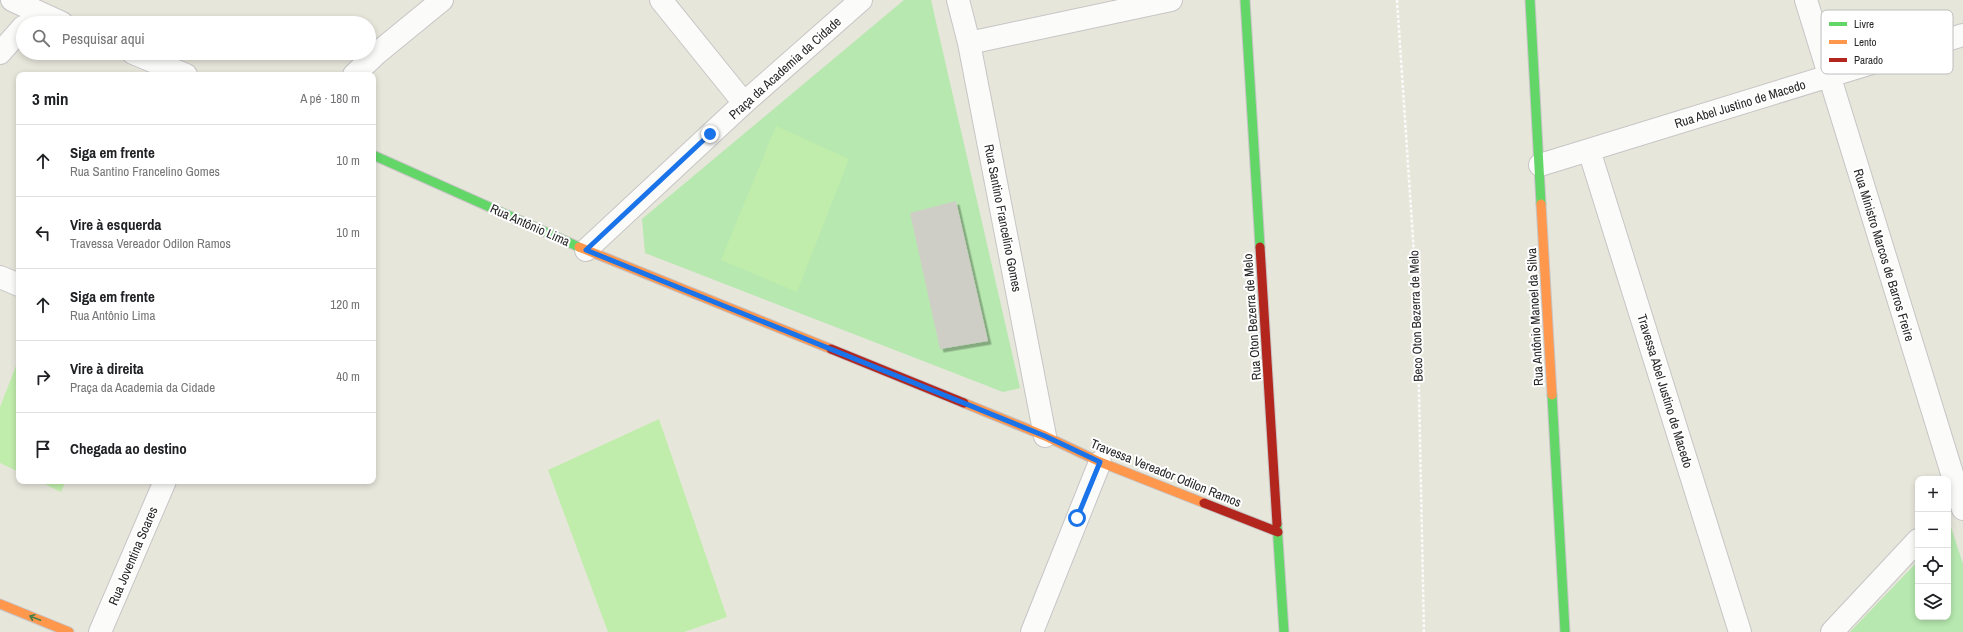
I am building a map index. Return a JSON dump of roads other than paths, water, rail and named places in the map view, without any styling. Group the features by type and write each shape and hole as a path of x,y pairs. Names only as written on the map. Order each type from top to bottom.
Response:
{"street":[{"path":"12,0 34,16"},
{"path":"376,56 442,0"},
{"path":"661,0 744,103"},
{"name":"Praça da Academia da Cidade","path":"586,250 744,103 861,0"},
{"name":"Rua Santino Francelino Gomes","path":"958,0 969,43 1045,436"},
{"path":"969,43 1171,0"},
{"name":"Rua Oton Bezerra de Melo","path":"1245,0 1284,632"},
{"name":"Rua Antônio Manoel da Silva","path":"1530,0 1565,632"},
{"name":"Rua Ministro Marcos de Barros Freire","path":"1806,0 1821,50"},
{"path":"0,52 16,35"},
{"name":"Rua Abel Justino de Macedo","path":"1953,38 1963,35"},
{"path":"150,60 179,72"},
{"path":"358,72 372,60"},
{"name":"Rua Ministro Marcos de Barros Freire","path":"1828,74 1957,505"},
{"name":"Rua Abel Justino de Macedo","path":"1540,165 1839,74"},
{"name":"Travessa Abel Justino de Macedo","path":"1589,150 1740,632"},
{"name":"Rua Antônio Lima","path":"376,156 586,250 1045,436"},
{"path":"0,277 16,284"},
{"name":"Travessa Vereador Odilon Ramos","path":"1045,436 1100,462 1278,532"},
{"path":"1032,632 1100,462"},
{"name":"Rua Joventina Soares","path":"100,632 164,484"},
{"path":"1832,632 1915,543"},
{"path":"0,604 69,632"}]}
